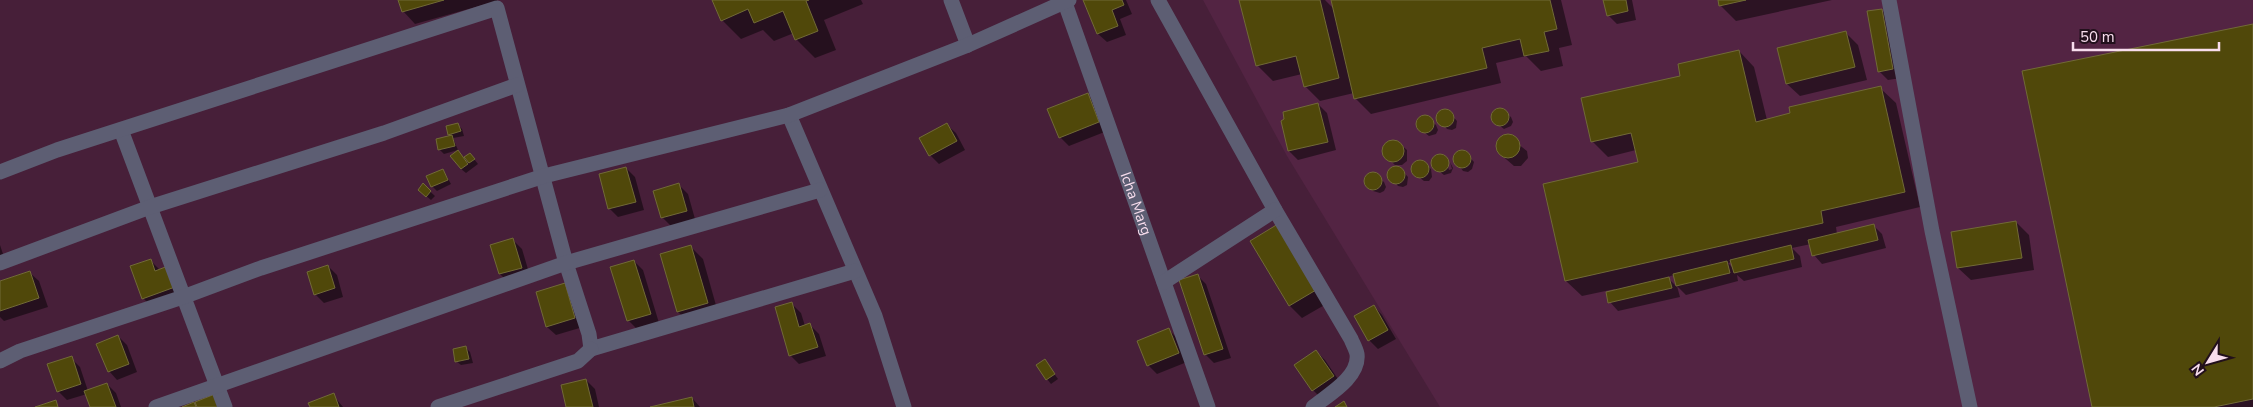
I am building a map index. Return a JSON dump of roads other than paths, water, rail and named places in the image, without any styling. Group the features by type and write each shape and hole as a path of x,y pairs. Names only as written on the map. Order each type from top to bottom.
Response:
{"street":[{"path":"951,0 968,45"},
{"path":"1158,0 1275,210 1351,339 1357,354 1356,368 1346,380 1313,407"},
{"path":"1889,0 1932,232 1970,407"},
{"path":"0,360 20,351 183,297 261,268 544,176 789,115 968,45 1066,1"},
{"name":"Icha Marg","path":"1066,1 1208,407"},
{"path":"0,172 121,130 497,8 566,263 589,334 591,350"},
{"path":"0,262 150,207 384,133 517,85"},
{"path":"789,115 854,271 875,316 904,407"},
{"path":"121,130 225,407"},
{"path":"156,407 566,263 820,190"},
{"path":"1164,282 1275,210"},
{"path":"438,407 578,361 591,350 854,271"}]}
